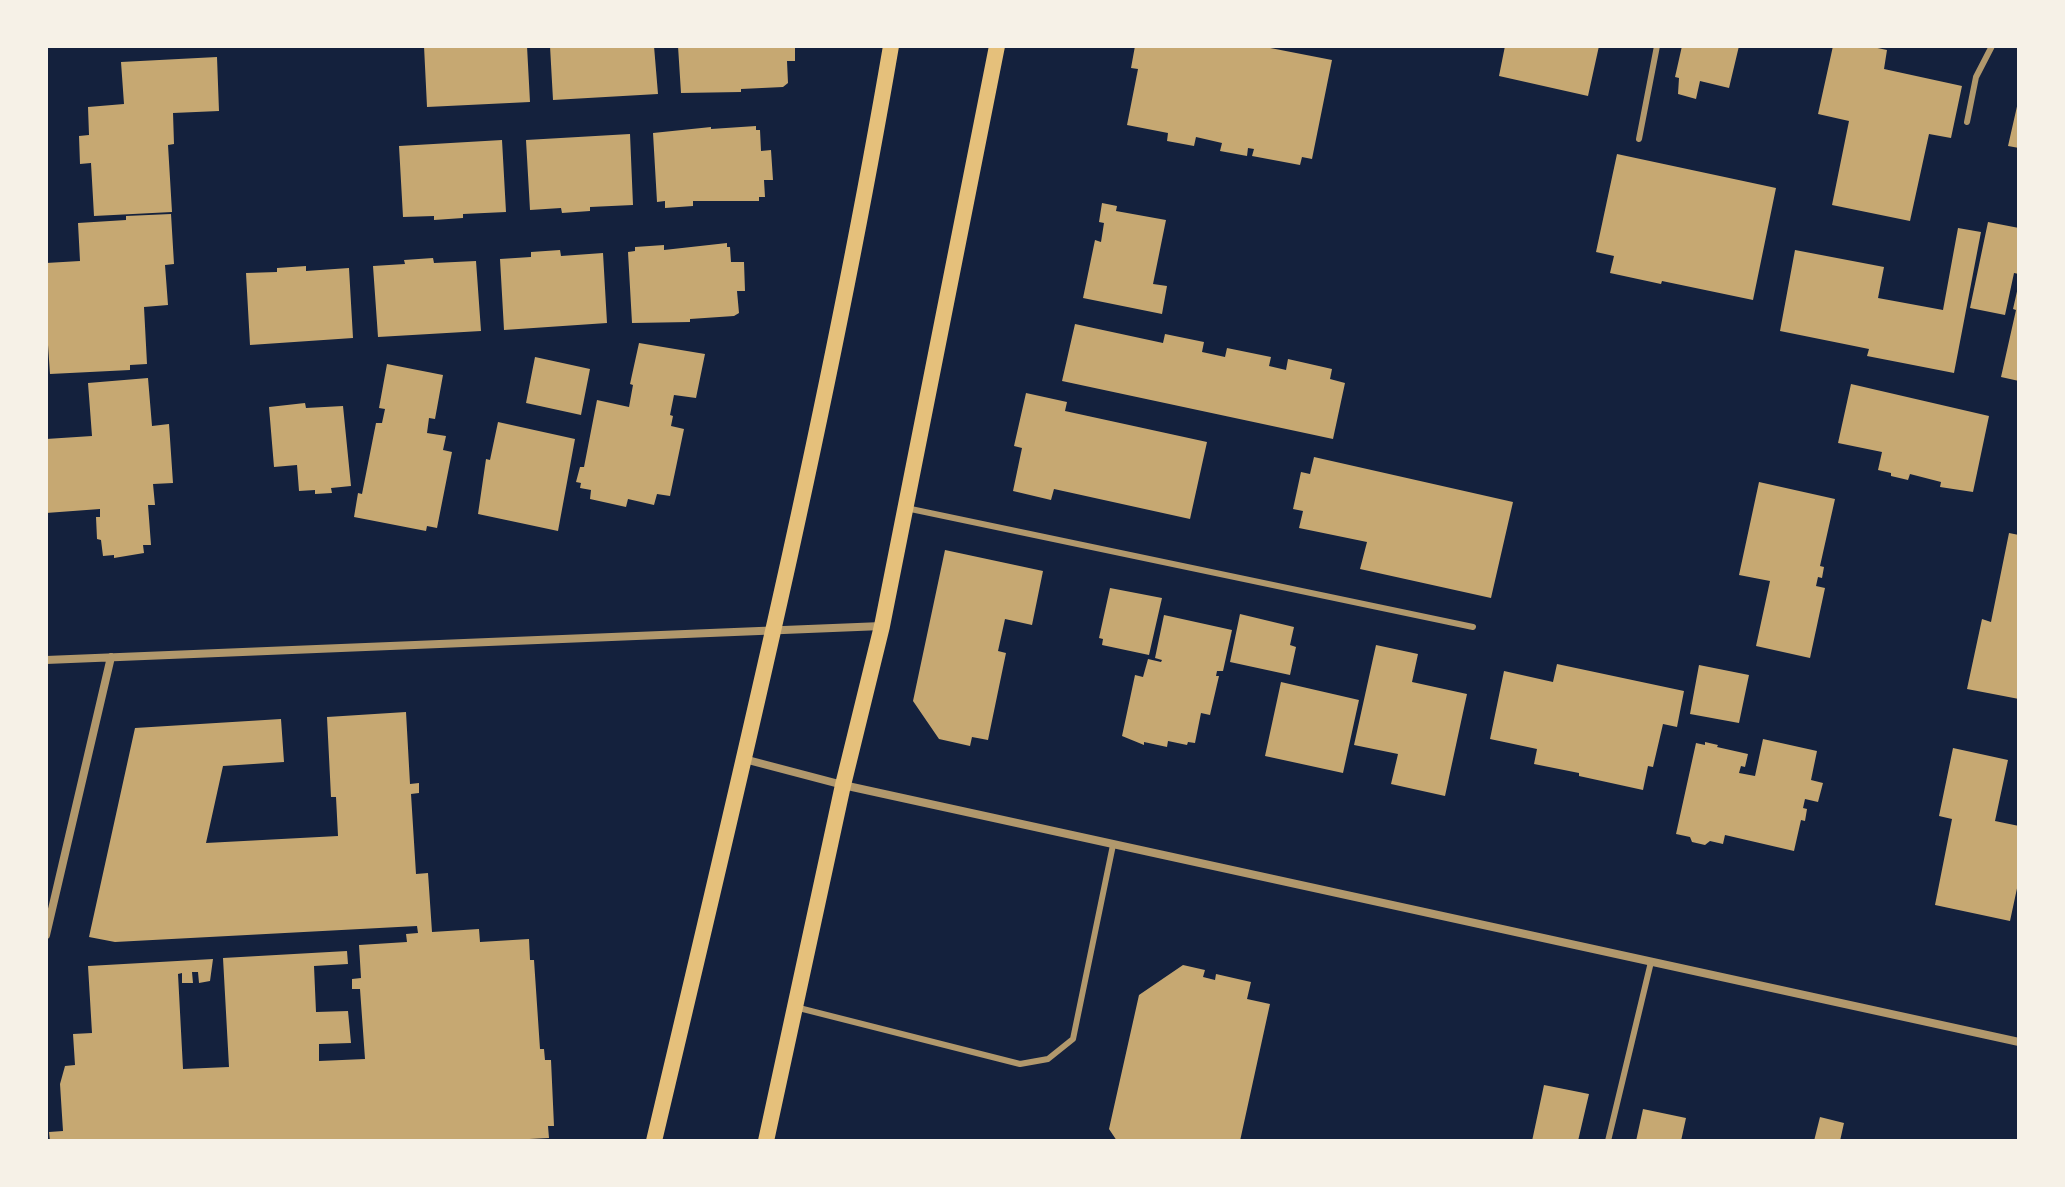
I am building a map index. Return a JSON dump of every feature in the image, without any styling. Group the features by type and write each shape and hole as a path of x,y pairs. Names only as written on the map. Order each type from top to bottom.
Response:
{"main road":[{"path":"654,1141 774,630 864,204 891,46"},
{"path":"766,1141 843,785 882,626 997,46"}],"street":[{"path":"46,660 882,626"},
{"path":"46,935 111,657"},
{"path":"744,759 843,785 1113,845 2019,1042"}],"lane":[{"path":"1639,139 1657,46"},
{"path":"1967,122 1976,77 1992,46"},
{"path":"906,508 1473,627"},
{"path":"795,1007 1020,1064 1048,1059 1073,1039 1113,845"},
{"path":"1608,1141 1651,962"}],"building":[{"path":"424,46 527,46 530,102 427,107"},
{"path":"550,46 654,46 658,94 553,100"},
{"path":"678,46 795,46 795,61 787,61 788,83 783,87 741,89 741,92 681,93"},
{"path":"1135,46 1260,46 1332,60 1312,159 1302,157 1300,165 1252,156 1254,149 1248,148 1247,156 1220,151 1222,143 1196,137 1194,146 1167,141 1168,133 1127,125 1138,69 1131,68"},
{"path":"1505,46 1599,46 1588,96 1499,76"},
{"path":"1682,46 1739,46 1729,88 1700,81 1696,99 1678,94 1679,78 1675,77"},
{"path":"1833,46 1868,46 1887,50 1884,69 1962,86 1951,138 1929,134 1910,221 1832,205 1849,121 1818,114"},
{"path":"217,57 219,111 173,113 174,144 168,145 172,212 94,216 91,163 80,164 79,136 89,135 88,107 124,104 121,62"},
{"path":"2019,102 2019,148 2008,146"},
{"path":"756,126 756,130 760,130 761,151 771,150 773,180 764,180 765,197 759,197 759,201 693,201 693,206 665,208 665,201 657,202 653,133"},
{"path":"630,134 633,205 590,207 590,211 562,213 561,208 530,210 526,140"},
{"path":"502,140 506,212 463,214 463,218 434,220 434,216 403,217 399,146"},
{"path":"1617,154 1776,188 1753,300 1610,273 1614,256 1596,252"},
{"path":"1102,203 1117,206 1116,211 1166,220 1153,284 1167,286 1162,314 1083,298 1095,240 1101,242 1104,223 1099,222"},
{"path":"171,214 174,264 165,265 168,305 144,307 147,364 130,365 130,370 50,374 46,263 80,261 78,223"},
{"path":"1988,222 2019,228 2019,274 2014,273 2005,315 1970,308"},
{"path":"1958,228 1981,232 1954,373 1867,356 1869,349 1780,331 1795,250 1884,267 1878,298 1943,310"},
{"path":"727,243 731,262 744,262 745,291 737,291 739,313 690,319 690,322 632,323 628,252 635,251 635,247 664,245 664,250"},
{"path":"560,250 561,256 603,253 607,323 504,330 500,259 531,257 531,252"},
{"path":"433,258 434,263 476,261 481,331 378,337 373,266"},
{"path":"306,266 306,271 349,268 353,338 250,345 246,273 277,272 277,268"},
{"path":"2019,288 2019,381 2001,377"},
{"path":"1075,324 1163,343 1165,334 1204,342 1202,352 1225,357 1227,348 1271,357 1269,366 1286,370 1288,359 1332,369 1330,379 1345,383 1333,439 1062,381"},
{"path":"639,343 705,354 696,398 674,395 671,426 684,429 670,496 657,494 654,505 628,499 626,507 590,499 591,490 580,488 581,483 576,482 580,467 584,467 597,400 629,407 633,385 630,384"},
{"path":"535,357 590,369 581,415 526,403"},
{"path":"387,364 443,375 435,419 429,418 427,433 446,436 443,450 452,452 437,528 427,526 426,531 354,517 358,493 362,494 376,423 382,423 385,409 379,408"},
{"path":"148,378 152,426 169,424 173,483 153,484 155,505 148,505 151,545 143,545 144,553 114,558 114,555 103,556 101,540 97,539 96,517 100,517 100,509 46,513 46,439 92,436 88,383"},
{"path":"1851,384 1989,416 1973,492 1940,487 1941,482 1910,474 1908,480 1891,476 1891,473 1878,470 1882,452 1838,443"},
{"path":"1026,393 1067,402 1065,411 1207,442 1190,519 1054,489 1051,500 1013,491 1022,448 1014,446"},
{"path":"305,403 306,408 343,406 351,486 331,488 332,493 299,491 297,465 274,467 269,407"},
{"path":"498,422 575,439 558,531 478,514 486,459 490,460"},
{"path":"1314,457 1513,502 1491,598 1360,569 1367,542 1299,528 1303,511 1293,509 1301,472 1310,474"},
{"path":"1759,482 1835,499 1820,566 1824,567 1822,578 1818,577 1816,586 1825,588 1810,658 1756,646 1770,581 1739,575"},
{"path":"2009,533 2019,535 2019,699 1967,689 1982,619 1991,622"},
{"path":"945,550 1043,571 1032,625 1005,619 998,651 1006,653 988,740 972,737 970,746 939,739 913,701"},
{"path":"1110,588 1162,598 1149,655 1102,645 1103,639 1099,638"},
{"path":"1240,614 1294,627 1290,645 1296,647 1290,675 1230,662"},
{"path":"1164,615 1232,630 1223,671 1217,671 1216,676 1219,676 1210,715 1201,713 1195,743 1188,742 1187,745 1168,741 1167,747 1144,742 1144,745 1122,736 1135,675 1143,677 1148,659 1162,660 1155,658"},
{"path":"1376,645 1418,654 1412,682 1467,694 1445,796 1391,784 1398,754 1354,745"},
{"path":"1557,664 1684,691 1677,727 1663,724 1653,767 1648,766 1643,790 1534,764 1537,749 1490,739 1504,671 1553,682"},
{"path":"1699,665 1749,675 1739,723 1690,714"},
{"path":"1281,682 1359,700 1343,773 1265,756"},
{"path":"406,712 410,784 419,783 419,793 411,794 416,874 428,873 432,932 479,929 480,942 529,939 530,960 534,960 540,1049 544,1049 545,1060 551,1060 554,1126 548,1126 549,1138 490,1141 50,1141 49,1132 63,1131 60,1084 65,1066 75,1065 73,1034 92,1033 88,966 213,959 210,981 199,983 198,972 192,972 193,983 182,983 182,973 178,974 183,1069 229,1067 223,958 347,951 348,964 314,966 316,1012 348,1011 351,1043 319,1044 319,1061 365,1059 360,989 352,989 352,979 361,978 359,945 407,942 406,934 418,933 417,926 115,942 89,937 135,728 281,719 284,762 223,766 206,843 338,836 336,797 331,797 327,717"},
{"path":"1763,739 1817,751 1811,780 1823,783 1818,802 1805,799 1805,821 1801,820 1794,851 1725,835 1723,844 1710,841 1705,845 1676,834 1696,743 1705,745 1705,742 1748,754 1745,767 1741,766 1739,773 1755,776"},
{"path":"1953,748 2008,760 1995,821 2019,826 2019,879 2010,921 1935,905 1952,819 1939,816"},
{"path":"1183,965 1205,970 1203,977 1215,980 1216,974 1251,982 1247,999 1270,1004 1240,1141 1117,1141 1109,1129 1139,995"},
{"path":"1544,1085 1589,1094 1578,1141 1532,1141"},
{"path":"1643,1109 1686,1118 1681,1141 1636,1141"},
{"path":"1820,1117 1844,1123 1840,1141 1814,1141"}]}
